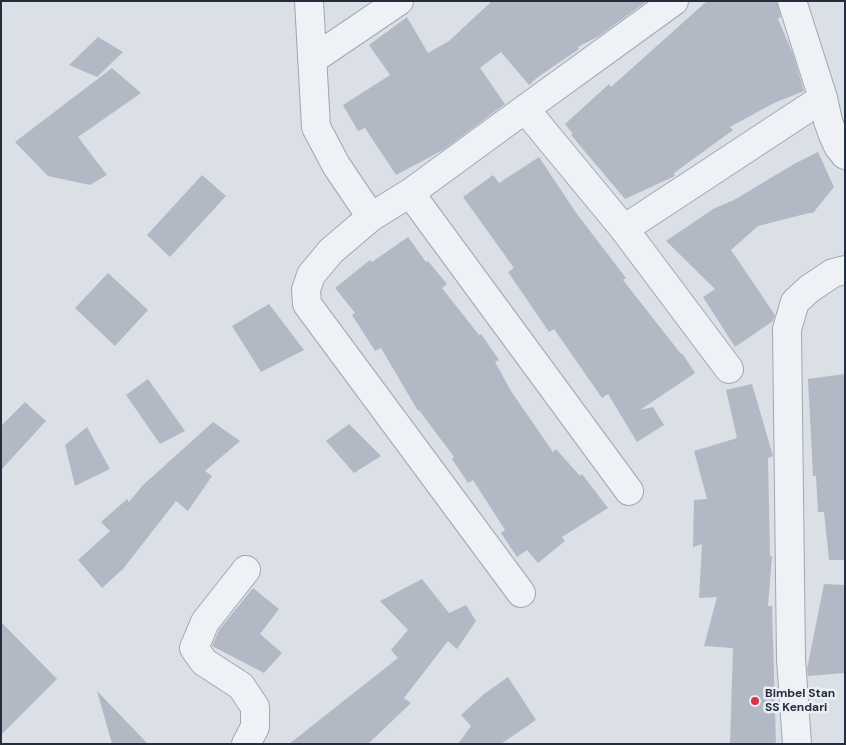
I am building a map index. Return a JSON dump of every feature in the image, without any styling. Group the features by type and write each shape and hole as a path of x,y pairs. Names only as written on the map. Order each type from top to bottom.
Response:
{"street":[{"path":"309,1 316,127 336,165 371,217"},
{"path":"312,60 398,1"},
{"path":"521,593 307,304 306,290 311,275 331,251 371,217 410,194 674,1"},
{"path":"792,1 833,136 845,155"},
{"path":"624,229 823,98"},
{"path":"525,109 624,229 728,369"},
{"path":"410,194 629,491"},
{"path":"797,744 791,659 787,329 794,302 833,273 845,270"},
{"path":"246,570 205,622 194,648 204,662 241,686 256,707 255,727 246,744"}],"building":[{"path":"492,1 647,1 599,36 578,47 579,49 529,85 501,52 480,68 505,104 443,150 396,175 365,128 358,131 343,105 390,75 369,45 407,17 428,53 449,41"},
{"path":"707,1 777,1 781,17 778,19 793,54 804,91 774,103 730,127 733,130 674,173 675,176 625,199 571,135 573,134 565,124 609,84 611,87"},
{"path":"98,37 123,52 97,77 69,65"},
{"path":"112,68 141,93 78,137 107,175 90,185 48,176 15,142"},
{"path":"818,152 834,187 813,213 758,226 731,250 775,315 773,321 735,347 703,297 715,289 666,241 713,209 734,200"},
{"path":"539,157 577,214 626,278 623,280 682,353 695,373 640,410 653,407 664,425 637,442 608,394 602,398 554,329 549,332 508,272 514,268 463,197 493,175 499,183"},
{"path":"202,175 226,196 170,257 147,235"},
{"path":"408,237 426,262 428,261 447,284 442,288 479,335 481,334 499,360 495,362 511,391 553,452 556,449 580,476 582,474 608,508 562,537 565,541 538,563 527,550 517,557 501,533 505,530 473,480 468,483 452,459 454,457 418,411 381,348 375,351 352,315 355,313 335,288 370,260 372,262"},
{"path":"108,273 148,310 115,346 75,308"},
{"path":"269,304 304,350 261,372 232,326"},
{"path":"845,374 845,560 829,560 824,512 818,512 816,476 813,476 808,379"},
{"path":"148,379 185,431 160,444 126,395"},
{"path":"752,384 773,456 768,458 770,556 772,556 768,606 772,606 776,744 730,744 733,648 704,646 717,597 699,598 702,544 693,547 694,500 707,499 694,451 737,438 726,390"},
{"path":"25,402 46,421 1,470 1,426"},
{"path":"213,422 240,441 205,471 212,476 188,511 176,501 123,569 102,588 78,560 110,531 101,522 127,499 129,502 143,485"},
{"path":"349,424 381,456 354,473 326,441"},
{"path":"87,427 110,469 75,486 65,445"},
{"path":"422,579 449,613 466,605 476,621 457,649 448,641 404,698 411,703 368,744 289,744 398,658 391,650 408,630 380,601"},
{"path":"824,584 845,585 845,673 808,676 807,669"},
{"path":"253,588 279,609 260,634 282,653 264,673 212,646 219,630"},
{"path":"1,622 57,679 1,735"},
{"path":"508,677 536,720 501,744 458,744 471,726 461,715 484,694"},
{"path":"97,691 148,744 112,744"}],"place":[{"name":"Bimbel Stan SS Kendari","path":"755,701"}]}
